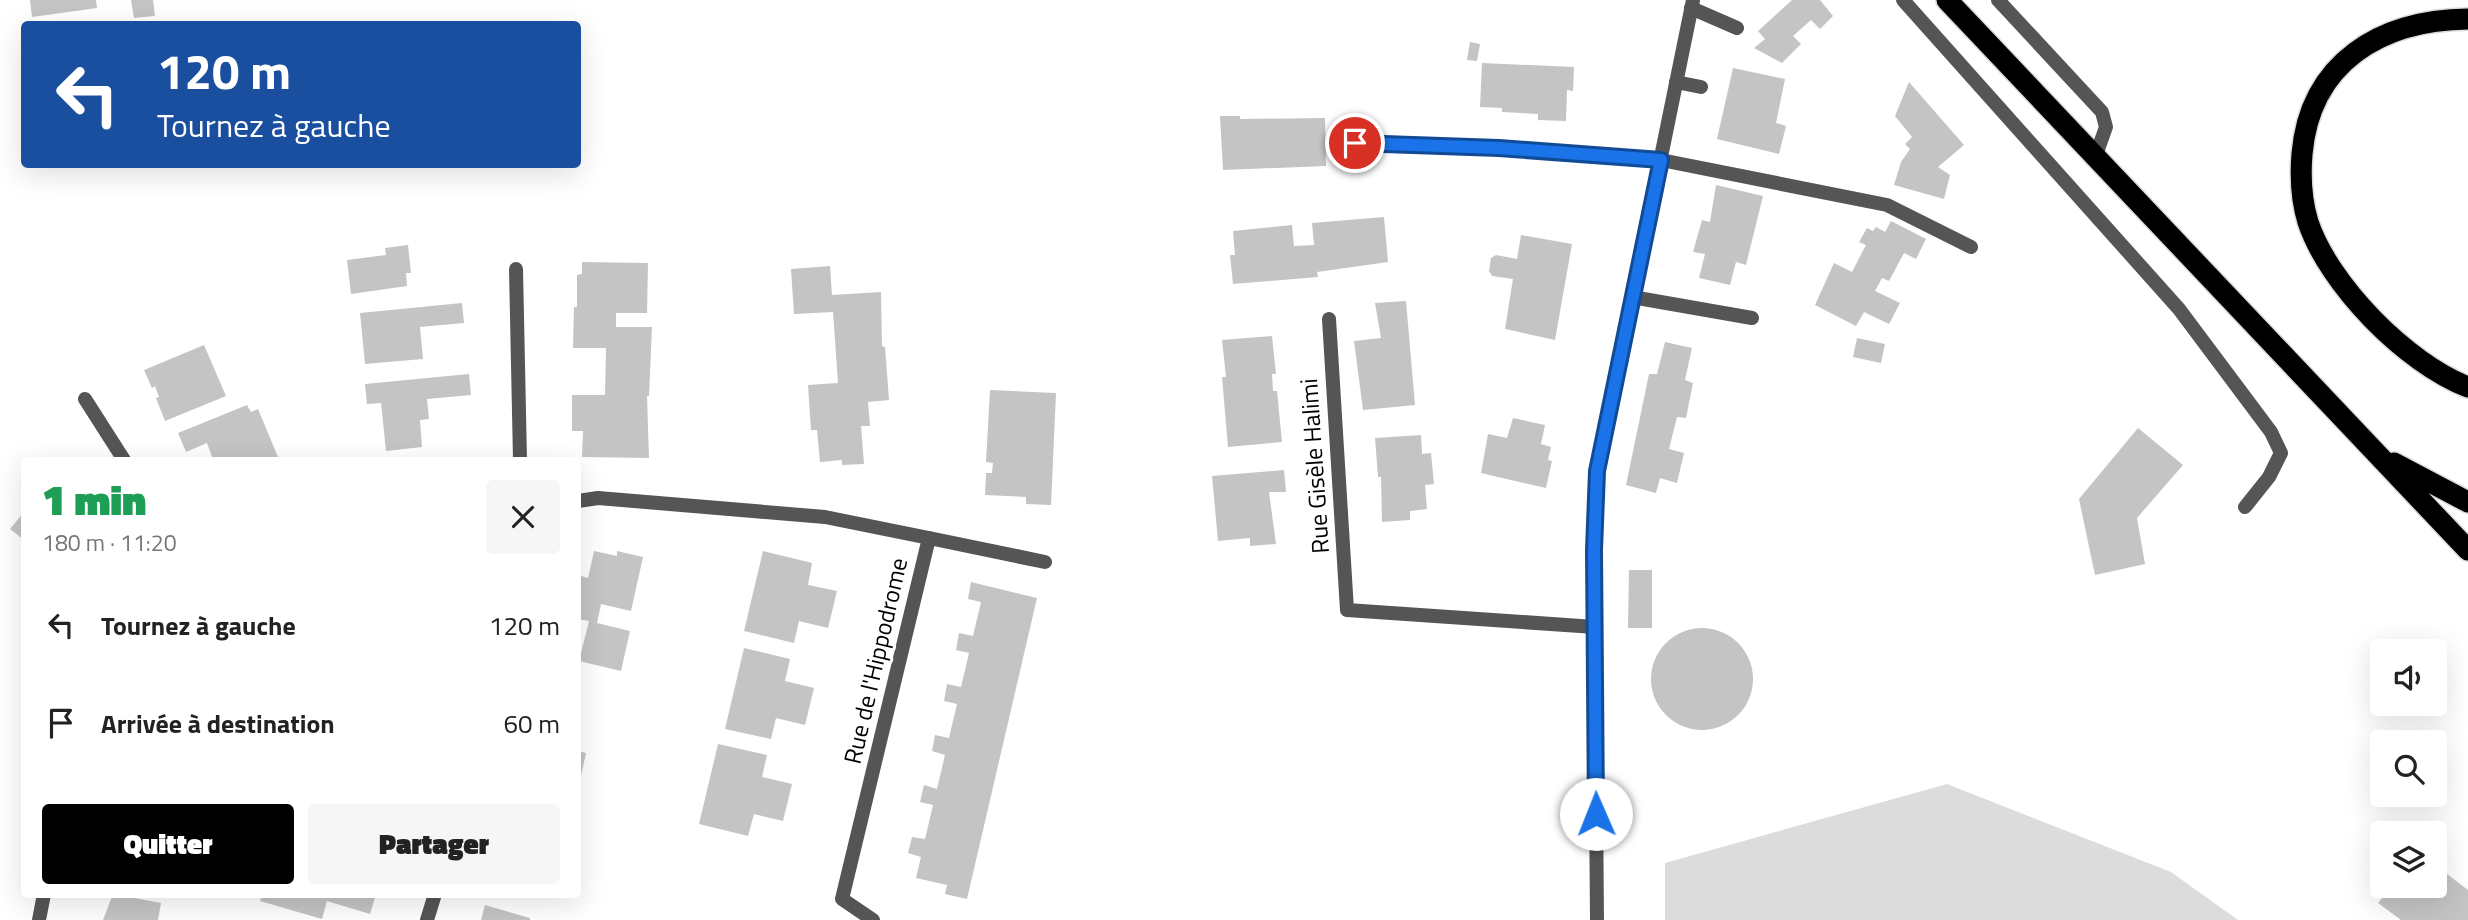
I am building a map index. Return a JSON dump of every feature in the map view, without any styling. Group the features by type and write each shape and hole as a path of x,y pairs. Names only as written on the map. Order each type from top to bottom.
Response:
{"highway":[{"path":"1947,0 2468,550"},
{"path":"2468,19 2437,19 2396,29 2353,52 2320,88 2304,133 2300,182 2309,224 2334,272 2369,315 2426,364 2468,387"},
{"path":"2373,451 2468,502"}],"street":[{"path":"1903,0 2179,309 2271,432 2281,453 2269,477 2245,507"},
{"path":"1998,0 2102,112 2106,127 2096,155"},
{"path":"1597,920 1597,471 1692,4 1737,27"},
{"path":"1676,82 1701,87"},
{"path":"1355,143 1499,148 1661,160 1887,205 1971,247"},
{"path":"516,269 520,457"},
{"path":"1632,298 1752,318"},
{"name":"Rue Gisèle Halimi","path":"1329,319 1347,610 1595,628"},
{"path":"85,398 122,457"},
{"name":"Rue de l'Hippodrome","path":"581,501 598,498 825,517 929,538 842,899 873,920"},
{"path":"929,538 1045,562"},
{"path":"40,920 43,898"},
{"path":"427,920 434,898"}],"shaded area":[{"path":"1947,784 2171,872 2238,920 1665,920 1665,863"}],"building":[{"path":"30,0 96,0 97,8 32,17"},
{"path":"131,0 153,0 155,16 134,18"},
{"path":"1792,0 1820,0 1833,16 1820,29 1811,20 1793,36 1801,44 1782,63 1754,48 1765,39 1758,31"},
{"path":"1470,42 1480,44 1477,61 1467,60"},
{"path":"1482,63 1574,67 1573,91 1567,90 1566,121 1538,120 1538,114 1502,112 1502,108 1480,107"},
{"path":"1733,68 1785,79 1776,123 1786,126 1779,154 1717,139"},
{"path":"1909,82 1964,145 1938,167 1950,175 1944,199 1894,185 1901,162 1910,149 1905,144 1912,137 1895,116"},
{"path":"1220,116 1240,116 1240,119 1325,118 1326,166 1223,170"},
{"path":"1716,185 1763,196 1746,265 1736,262 1730,285 1699,278 1705,254 1693,252 1702,220 1710,222"},
{"path":"1384,217 1388,262 1317,272 1318,277 1233,284 1230,255 1235,255 1233,231 1292,225 1294,246 1314,245 1312,223"},
{"path":"1891,221 1926,239 1916,259 1904,253 1889,281 1882,278 1875,291 1900,303 1889,324 1864,312 1856,326 1815,305 1834,263 1852,272 1866,245 1859,242 1867,228 1873,231 1876,227 1885,232"},
{"path":"1521,235 1572,244 1555,340 1505,329 1513,279 1492,276 1489,271 1491,258 1496,255 1517,259"},
{"path":"408,245 411,273 406,273 407,286 351,294 347,260 386,255 385,248"},
{"path":"582,262 648,263 647,313 616,313 616,327 652,327 647,396 649,458 582,457 583,431 572,431 572,395 605,395 606,348 573,348 577,275 582,274"},
{"path":"830,266 832,295 881,292 882,346 885,347 889,400 868,402 870,426 861,426 864,464 842,465 842,460 820,462 817,430 811,430 808,385 838,383 833,312 794,314 791,269"},
{"path":"1406,301 1415,405 1363,410 1354,341 1381,338 1375,303"},
{"path":"462,303 464,323 420,327 423,359 365,364 360,313"},
{"path":"1272,336 1276,374 1272,374 1273,391 1277,391 1282,442 1228,447 1222,340"},
{"path":"1857,338 1885,344 1881,363 1853,357"},
{"path":"1665,342 1692,348 1685,380 1693,383 1686,418 1677,417 1669,449 1684,453 1677,483 1660,478 1656,493 1626,485 1649,374 1657,374"},
{"path":"204,345 226,396 165,421 156,398 159,397 155,386 152,388 144,370"},
{"path":"469,374 471,395 427,399 429,419 420,420 422,447 386,451 381,403 367,404 365,384"},
{"path":"990,390 1056,393 1051,505 1026,504 1026,497 985,495 986,473 992,473 993,463 986,462"},
{"path":"247,405 251,412 258,409 278,457 212,457 207,443 186,452 178,433"},
{"path":"1513,418 1545,425 1541,444 1551,447 1548,460 1552,461 1546,488 1481,473 1488,434 1507,438"},
{"path":"2138,428 2183,465 2137,518 2145,564 2095,575 2079,499"},
{"path":"1421,435 1422,454 1431,453 1434,484 1425,485 1427,509 1410,511 1410,520 1382,522 1381,477 1378,477 1375,438"},
{"path":"1284,470 1286,492 1269,492 1276,544 1250,546 1250,538 1218,541 1212,476"},
{"path":"21,516 21,538 10,529"},
{"path":"594,551 617,556 617,551 643,557 631,611 601,604 597,623 630,631 621,671 581,661 589,621 581,620 581,576 588,578"},
{"path":"763,551 812,563 808,585 837,591 828,628 799,621 794,643 744,631"},
{"path":"1629,570 1652,570 1652,628 1628,628"},
{"path":"971,582 1037,598 967,899 945,894 947,885 916,878 921,857 908,853 912,837 925,839 933,805 920,802 924,785 937,789 945,755 932,751 935,735 949,738 957,704 944,701 947,684 961,687 969,653 956,650 959,633 973,636 981,602 968,599"},
{"path":"1702,628 1722,632 1738,643 1749,659 1753,679 1749,699 1738,715 1722,726 1702,730 1682,726 1666,715 1655,699 1651,679 1655,659 1666,643 1682,632"},
{"path":"744,648 790,659 785,681 814,688 805,725 776,718 771,739 725,729"},
{"path":"718,744 767,755 762,777 792,784 783,821 754,814 748,836 699,824"},
{"path":"581,752 586,753 581,776"},
{"path":"2447,874 2468,890 2468,920 2401,920 2378,903 2382,898 2447,898"},
{"path":"111,898 134,898 161,903 158,920 103,920"},
{"path":"261,898 375,898 370,914 327,901 322,919 260,901"},
{"path":"485,905 530,918 530,920 481,920"}],"route":[{"path":"1355,143 1499,148 1661,160 1597,471 1594,550 1596,814"}]}
